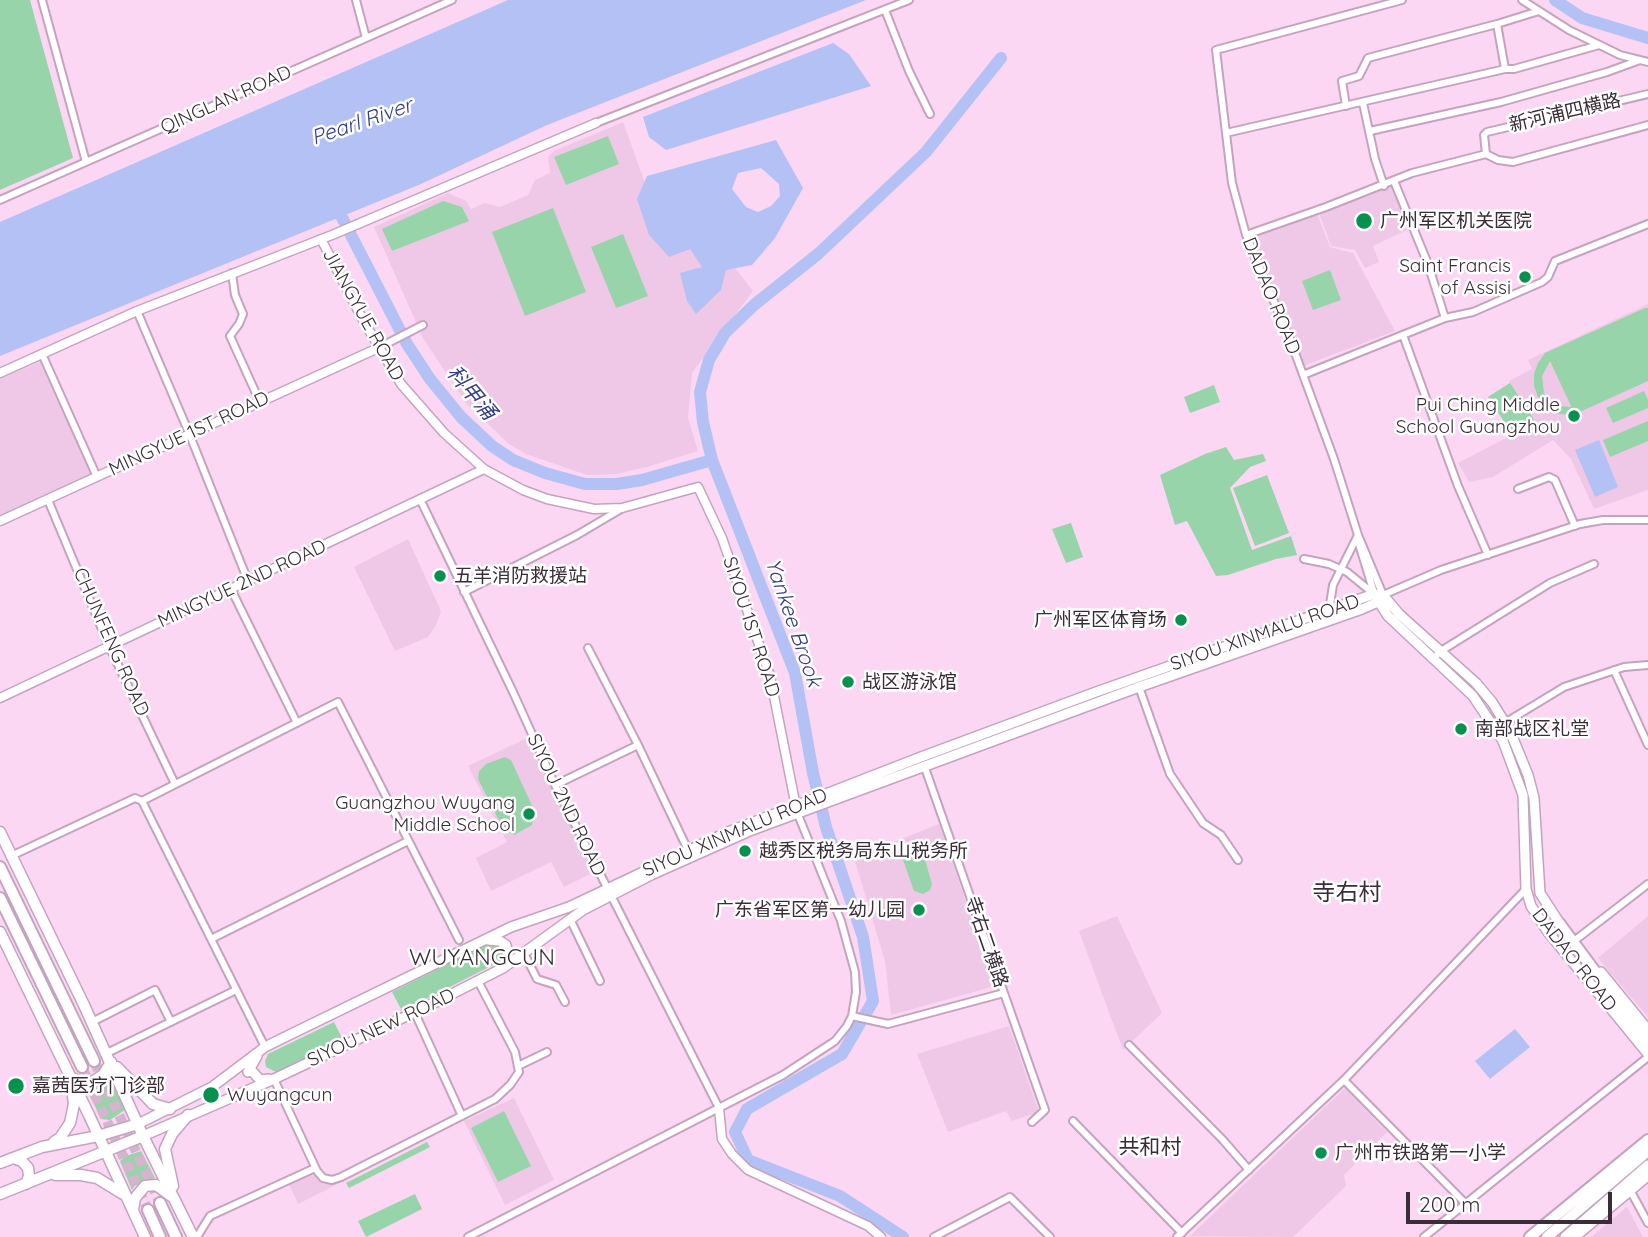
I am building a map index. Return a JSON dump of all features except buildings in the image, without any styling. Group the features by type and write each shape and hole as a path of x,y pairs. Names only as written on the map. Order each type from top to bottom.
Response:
{"highway":[{"path":"0,867 94,1061"},
{"path":"0,898 82,1067"},
{"path":"1559,923 1648,1043"},
{"path":"1532,1237 1648,1142"},
{"path":"1547,1237 1648,1151"},
{"path":"160,1203 176,1237"},
{"path":"148,1210 160,1237"}],"main road":[{"name":"SIYOU XINMALU ROAD","path":"922,762 1139,687 1378,597"},
{"name":"SIYOU XINMALU ROAD","path":"503,968 608,892 688,850 922,762 1096,692 1329,611 1378,597"},
{"name":"DADAO ROAD","path":"1378,597 1396,623 1476,683 1505,723 1528,775 1534,798 1540,893 1559,923"},
{"name":"DADAO ROAD","path":"1437,654 1473,696 1510,755 1523,795 1526,888 1531,906 1548,932 1648,1056"},
{"name":"SIYOU XINMALU ROAD","path":"170,1109 212,1087 265,1047 511,927 608,892 800,807"},
{"path":"0,832 109,1058 143,1136 195,1237"},
{"path":"0,932 145,1237"},
{"path":"485,940 500,941 506,945 508,956 503,968"},
{"name":"DADAO ROAD","path":"1576,946 1648,1030"},
{"name":"SIYOU NEW ROAD","path":"143,1136 274,1079 415,1013 503,968"},
{"path":"265,1047 254,1059 248,1072 251,1070 260,1080 274,1079"},
{"path":"70,1077 82,1082 92,1082 103,1075 109,1058"},
{"path":"109,1058 153,1104 170,1109"},
{"path":"0,1163 60,1138 70,1123 74,1104 70,1077"},
{"path":"42,1147 98,1136 138,1124 170,1109"},
{"path":"89,1115 100,1123 143,1136"},
{"path":"178,1203 167,1167 165,1149 172,1134 188,1115"},
{"path":"98,1136 116,1136 137,1142 150,1150"},
{"path":"0,1194 143,1136"},
{"path":"13,1158 22,1161 28,1168 26,1184"},
{"path":"1565,1237 1648,1165"},
{"path":"48,1175 97,1178 125,1195"},
{"path":"1574,1237 1648,1175"},
{"path":"133,1212 137,1192 150,1184 160,1186 178,1203"}],"street":[{"path":"42,0 86,162"},
{"path":"356,0 366,38"},
{"name":"QINGLAN ROAD","path":"0,200 452,0"},
{"path":"596,123 909,0"},
{"name":"DADAO ROAD","path":"1378,597 1359,548 1334,460 1246,235 1232,183 1216,50 1402,0"},
{"path":"1522,0 1569,30 1599,45 1620,55 1648,62"},
{"path":"885,10 909,71 930,114"},
{"path":"1346,106 1342,80 1359,76 1367,58 1539,11"},
{"path":"1497,24 1505,69"},
{"path":"1226,133 1514,69 1599,45"},
{"path":"1370,131 1501,102 1640,60"},
{"name":"新河浦四横路","path":"1486,154 1484,135 1487,132 1648,94"},
{"path":"1363,103 1375,159 1384,186"},
{"name":"JIANGYUE ROAD","path":"0,373 137,311 332,235 596,123"},
{"path":"1246,235 1384,186 1412,173 1486,154 1498,160 1513,162 1648,125"},
{"path":"1394,181 1428,264 1445,318"},
{"path":"1303,375 1445,318 1473,312 1542,282 1548,277 1555,261 1648,224"},
{"name":"JIANGYUE ROAD","path":"321,239 378,348 397,378 462,451 484,469 523,490 563,503 594,509 622,508 698,487"},
{"path":"232,273 235,295 243,314 230,336 259,400"},
{"path":"137,311 248,581"},
{"path":"378,348 424,325"},
{"path":"1404,335 1458,486 1488,555"},
{"name":"MINGYUE 1ST ROAD","path":"0,521 259,400 378,348"},
{"path":"42,354 97,477"},
{"name":"MINGYUE 2ND ROAD","path":"0,698 484,469"},
{"path":"1518,489 1549,477 1555,480 1575,526"},
{"name":"SIYOU 1ST ROAD","path":"698,487 722,538 770,676 800,807 841,921 855,972 856,992 852,1016"},
{"name":"SIYOU 2ND ROAD","path":"420,499 555,785 719,1108"},
{"name":"CHUNFENG ROAD","path":"48,500 109,646 175,784"},
{"path":"464,592 576,535 622,508"},
{"path":"1304,559 1347,572 1378,597 1433,574 1575,526 1603,520 1648,520"},
{"path":"1329,611 1333,585 1357,535"},
{"path":"1437,654 1550,583 1594,564"},
{"path":"231,589 297,723"},
{"path":"588,648 688,850"},
{"path":"1496,729 1564,687 1614,670 1648,665"},
{"path":"1614,670 1648,745"},
{"path":"1139,687 1170,774 1203,823 1221,835 1238,860"},
{"path":"142,801 338,702 459,940"},
{"path":"555,785 638,745"},
{"name":"寺右二横路","path":"922,762 1045,1110 1032,1122"},
{"path":"11,856 135,798 142,801 265,1047"},
{"path":"211,939 408,841"},
{"path":"1576,946 1648,884"},
{"path":"1073,1121 1180,1235 1344,1080 1526,888"},
{"path":"570,919 600,981"},
{"path":"524,953 537,979 556,985 565,1002"},
{"path":"274,1079 314,1168 323,1178 332,1180 341,1177 495,1099 510,1086 519,1072 515,1052 478,981"},
{"path":"92,1022 155,990 171,1022"},
{"path":"109,1058 171,1022 236,990"},
{"path":"468,1237 783,1075 835,1041 852,1016 888,1024 1004,993"},
{"path":"415,1013 462,1116"},
{"path":"1129,1045 1249,1170"},
{"path":"518,1066 547,1052"},
{"path":"1424,1237 1604,1095 1648,1056"},
{"path":"1344,1080 1465,1203"},
{"path":"719,1108 722,1139 748,1170 868,1226 881,1237"},
{"path":"195,1237 211,1216 314,1168"},
{"path":"1630,1190 1648,1223"},
{"path":"933,1237 1010,1197 1050,1237"}],"shaded area":[{"path":"623,122 650,205 693,241 735,268 753,291 692,373 688,418 698,451 616,474 587,475 526,454 509,444 466,403 423,338 374,227 448,193 466,201 471,209 485,203 500,207 528,195 535,180 550,173 548,157 554,151"},
{"name":"广州军区机关医院","path":"1393,185 1409,229 1373,246 1379,262 1365,268 1355,250 1331,246 1319,213"},
{"path":"1317,214 1330,247 1353,253 1395,331 1303,366 1252,236"},
{"name":"Pui Ching Middle School Guangzhou","path":"1648,304 1648,490 1594,509 1571,459 1553,440 1493,477 1469,482 1458,463 1512,435 1488,397 1510,383 1509,381 1532,369 1528,360"},
{"path":"40,362 91,474 0,516 0,379"},
{"path":"408,539 441,611 428,637 395,651 354,567"},
{"name":"Guangzhou Wuyang Middle School","path":"527,738 594,872 564,887 551,862 491,891 476,858 507,842 468,766"},
{"name":"广东省军区第一幼儿园","path":"939,824 995,986 891,1015 885,961 854,858"},
{"path":"1117,916 1162,1013 1123,1050 1079,931"},
{"path":"1648,916 1648,1017 1598,958"},
{"path":"1009,1026 1039,1112 1012,1121 1006,1111 948,1132 917,1054"},
{"name":"广州市铁路第一小学","path":"1345,1088 1387,1132 1344,1175 1346,1186 1293,1237 1190,1236"},
{"path":"514,1098 554,1180 505,1205 464,1121"},
{"path":"317,1171 324,1178 341,1177 344,1181 298,1204 289,1184"},
{"path":"1627,1207 1643,1237 1591,1237"}],"green space":[{"path":"0,0 30,0 73,158 0,190"},
{"path":"608,136 619,164 566,185 554,157"},
{"path":"443,201 462,207 469,221 392,251 382,229"},
{"path":"553,208 586,292 525,316 492,232"},
{"path":"623,234 648,296 616,308 591,247"},
{"path":"1330,270 1341,300 1313,310 1302,281"},
{"path":"1648,308 1648,381 1573,415 1559,414 1547,408 1538,397 1534,374 1545,353","holes":["1550,361 1571,406 1560,406 1544,393 1542,376"]},
{"path":"1510,383 1535,421 1513,435 1488,397"},
{"path":"1214,385 1220,402 1190,413 1184,397"},
{"path":"1644,391 1648,408 1613,423 1606,408"},
{"path":"1648,421 1648,441 1610,457 1603,440"},
{"path":"1226,447 1234,460 1263,454 1266,461 1250,467 1230,488 1252,550 1291,536 1297,555 1216,576 1187,521 1175,525 1160,475"},
{"path":"1267,475 1289,533 1255,546 1233,488"},
{"path":"1071,523 1083,557 1066,563 1052,529"},
{"path":"505,757 511,760 535,812 532,825 514,835 504,830 478,779 479,771 486,764"},
{"path":"913,849 923,853 932,884 930,890 923,894 914,891 903,860 903,855"},
{"path":"490,943 502,947 504,956 501,961 402,1011 392,992"},
{"path":"334,1022 343,1040 276,1072 266,1067 268,1054"},
{"path":"109,1076 125,1110 110,1120 101,1119 86,1087"},
{"path":"504,1111 531,1166 498,1182 471,1128"},
{"path":"427,1142 430,1147 349,1188 346,1183"},
{"path":"141,1151 155,1178 135,1185 132,1190 120,1161"},
{"path":"415,1194 422,1209 366,1237 358,1221"}],"water":[{"name":"Pearl River","path":"508,0 866,0 547,125 421,184 0,356 0,222"},
{"path":"833,43 849,54 871,86 666,150 649,137 643,117"},
{"path":"776,140 803,188 775,238 752,265 726,270 721,290 696,314 687,301 680,273 702,267 690,249 669,257 649,235 637,199 647,176","holes":["761,168 779,184 780,196 771,206 758,212 746,207 732,189 738,173"]},
{"path":"1599,440 1618,487 1595,497 1575,450"},
{"path":"1515,1029 1530,1047 1490,1079 1475,1061"}],"waterway":[{"path":"1555,0 1582,18 1648,38"},
{"name":"Yankee Brook","path":"903,1237 840,1196 748,1160 735,1132 747,1109 842,1054 873,1001 863,937 826,827 813,773 795,673 712,460 703,422 700,392 709,360 725,333 754,305 818,254 926,152 1001,58"},
{"name":"科甲涌","path":"334,202 407,344 430,379 461,417 492,446 513,460 545,473 585,484 617,484 642,480 712,460"}],"tunnel":[{"path":"94,1061 160,1203"},
{"path":"82,1067 148,1210"}],"place":[{"name":"广州军区机关医院","path":"1364,221"},
{"name":"Saint Francis of Assisi","path":"1525,277"},
{"name":"Pui Ching Middle School Guangzhou","path":"1574,416"},
{"name":"五羊消防救援站","path":"440,576"},
{"name":"广州军区体育场","path":"1181,620"},
{"name":"战区游泳馆","path":"848,682"},
{"name":"南部战区礼堂","path":"1461,729"},
{"name":"Guangzhou Wuyang Middle School","path":"529,814"},
{"name":"越秀区税务局东山税务所","path":"745,851"},
{"name":"广东省军区第一幼儿园","path":"919,910"},
{"name":"嘉茜医疗门诊部","path":"16,1086"},
{"name":"Wuyangcun","path":"211,1095"},
{"name":"广州市铁路第一小学","path":"1321,1153"}],"district":[{"name":"寺右村","path":"1347,893"},
{"name":"WUYANGCUN","path":"482,958"},
{"name":"共和村","path":"1150,1148"}]}
